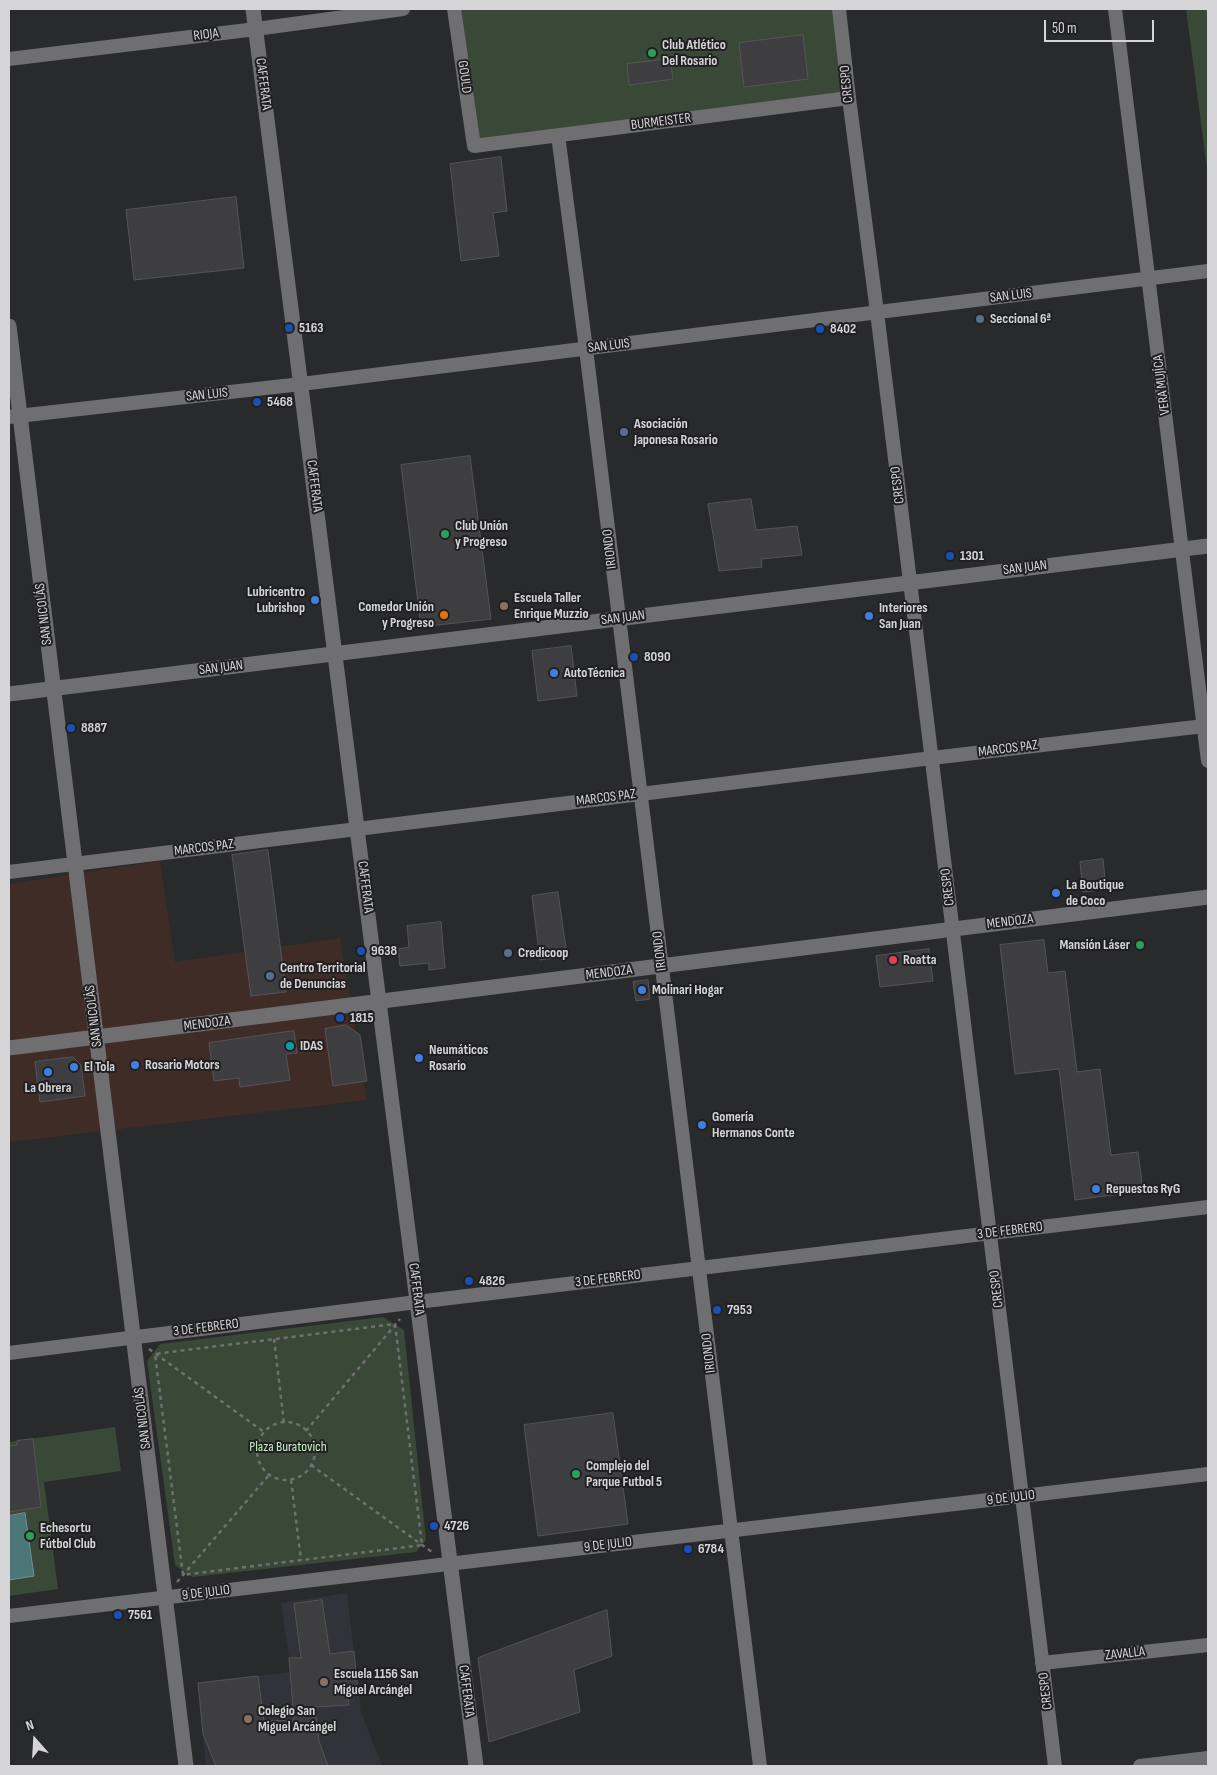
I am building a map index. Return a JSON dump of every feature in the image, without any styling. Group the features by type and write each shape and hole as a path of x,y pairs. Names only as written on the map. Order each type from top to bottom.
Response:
{"main road":[{"name":"CAFFERATA","path":"253,9 476,1766"},
{"name":"SAN NICOLÁS","path":"9,326 14,417 76,864 186,1766"},
{"name":"SAN JUAN","path":"9,694 1208,546"},
{"name":"MENDOZA","path":"9,1048 1208,896"}],"street":[{"name":"RIOJA","path":"9,59 403,9"},
{"name":"GOULD","path":"454,9 474,146"},
{"name":"CRESPO","path":"840,9 849,98 877,312 1055,1766"},
{"name":"VERA MUJÍCA","path":"1115,9 1208,761"},
{"name":"BURMEISTER","path":"474,146 849,98"},
{"name":"IRIONDO","path":"558,135 760,1766"},
{"name":"SAN LUIS","path":"14,417 301,384 1149,280 1208,271"},
{"name":"MARCOS PAZ","path":"9,872 1204,726"},
{"name":"3 DE FEBRERO","path":"9,1353 417,1302 1208,1208"},
{"name":"9 DE JULIO","path":"9,1616 1208,1474"},
{"name":"ZAVALLA","path":"1042,1663 1208,1645"},
{"path":"1140,1766 1208,1758"}],"path":[{"path":"306,1431 400,1318"},
{"path":"155,1354 395,1324"},
{"path":"395,1324 422,1545"},
{"path":"133,1338 265,1432"},
{"path":"274,1339 284,1423"},
{"path":"155,1354 183,1575"},
{"path":"284,1423 296,1424 306,1431 314,1444 314,1458 311,1465 299,1477 291,1480 269,1475 259,1462 257,1454 257,1446 265,1432 277,1424 284,1423"},
{"path":"311,1465 450,1563"},
{"path":"165,1598 269,1475"},
{"path":"291,1480 301,1560"},
{"path":"183,1575 422,1545"}],"shaded area":[{"path":"160,861 175,962 340,938 367,1100 9,1142 9,884"},
{"path":"347,1593 361,1712 382,1766 206,1766 198,1683 291,1672 281,1603"}],"green space":[{"name":"Club Atlético Del Rosario","path":"454,9 839,9 849,98 474,146"},
{"path":"1186,9 1208,9 1208,176"},
{"name":"Plaza Buratovich","path":"383,1317 404,1330 426,1540 416,1552 193,1577 175,1565 147,1361 160,1344"},
{"name":"Echesortu Fútbol Club","path":"115,1427 121,1471 44,1482 58,1589 9,1596 9,1442"}],"water":[{"path":"25,1513 34,1576 9,1580 9,1516"}],"building":[{"path":"803,35 808,79 744,87 739,43"},
{"path":"670,59 673,79 629,85 627,64"},
{"path":"501,157 507,211 493,213 499,256 461,261 450,164"},
{"path":"236,197 244,268 134,280 126,210"},
{"name":"Club Unión y Progreso","path":"470,456 491,619 421,627 401,465"},
{"path":"751,499 756,530 797,526 802,555 761,559 762,567 719,571 708,504"},
{"name":"AutoTécnica","path":"571,646 577,696 538,701 532,651"},
{"path":"268,850 286,992 251,996 232,855"},
{"path":"1103,859 1106,889 1083,892 1080,862"},
{"path":"558,892 567,956 540,960 532,896"},
{"path":"441,922 445,968 429,970 429,963 400,966 398,949 409,947 407,926"},
{"path":"1044,940 1048,973 1065,971 1077,1072 1100,1069 1111,1155 1138,1152 1143,1191 1075,1200 1059,1069 1015,1074 1000,945"},
{"path":"929,949 933,981 880,987 876,956"},
{"path":"648,980 650,999 636,1001 633,982"},
{"path":"346,1025 360,1035 367,1081 333,1086 325,1029"},
{"path":"294,1031 297,1053 286,1054 290,1080 240,1087 239,1078 214,1081 209,1043"},
{"path":"73,1057 81,1065 85,1096 40,1102 35,1062"},
{"name":"Complejo del Parque Futbol 5","path":"613,1413 628,1524 538,1536 524,1425"},
{"path":"33,1439 41,1507 9,1512 9,1446 17,1445 17,1441"},
{"path":"322,1600 330,1654 354,1651 358,1692 347,1693 349,1705 315,1707 319,1741 328,1766 216,1766 203,1734 198,1683 258,1676 264,1721 294,1720 289,1658 301,1658 294,1604"},
{"path":"607,1610 612,1656 574,1670 580,1712 489,1742 478,1658"}],"place":[{"name":"Club Atlético Del Rosario","path":"652,53"},
{"name":"Seccional 6ª","path":"980,319"},
{"name":"5163","path":"289,328"},
{"name":"8402","path":"820,329"},
{"name":"5468","path":"257,402"},
{"name":"Asociación Japonesa Rosario","path":"624,432"},
{"name":"Club Unión y Progreso","path":"445,534"},
{"name":"1301","path":"950,556"},
{"name":"Lubricentro Lubrishop","path":"315,600"},
{"name":"Escuela Taller Enrique Muzzio","path":"504,606"},
{"name":"Comedor Unión y Progreso","path":"444,615"},
{"name":"Interiores San Juan","path":"869,616"},
{"name":"8090","path":"634,657"},
{"name":"AutoTécnica","path":"554,673"},
{"name":"8887","path":"71,728"},
{"name":"La Boutique de Coco","path":"1056,893"},
{"name":"Mansión Láser","path":"1140,945"},
{"name":"9638","path":"361,951"},
{"name":"Credicoop","path":"508,953"},
{"name":"Roatta","path":"893,960"},
{"name":"Centro Territorial de Denuncias","path":"270,976"},
{"name":"Molinari Hogar","path":"642,990"},
{"name":"1815","path":"340,1018"},
{"name":"IDAS","path":"290,1046"},
{"name":"Neumáticos Rosario","path":"419,1058"},
{"name":"Rosario Motors","path":"135,1065"},
{"name":"El Tola","path":"74,1067"},
{"name":"La Obrera","path":"48,1072"},
{"name":"Gomería Hermanos Conte","path":"702,1125"},
{"name":"Repuestos RyG","path":"1096,1189"},
{"name":"4826","path":"469,1281"},
{"name":"7953","path":"717,1310"},
{"name":"Complejo del Parque Futbol 5","path":"576,1474"},
{"name":"4726","path":"434,1526"},
{"name":"Echesortu Fútbol Club","path":"30,1536"},
{"name":"6784","path":"688,1549"},
{"name":"7561","path":"118,1615"},
{"name":"Escuela 1156 San Miguel Arcángel","path":"324,1682"},
{"name":"Colegio San Miguel Arcángel","path":"248,1719"}]}
